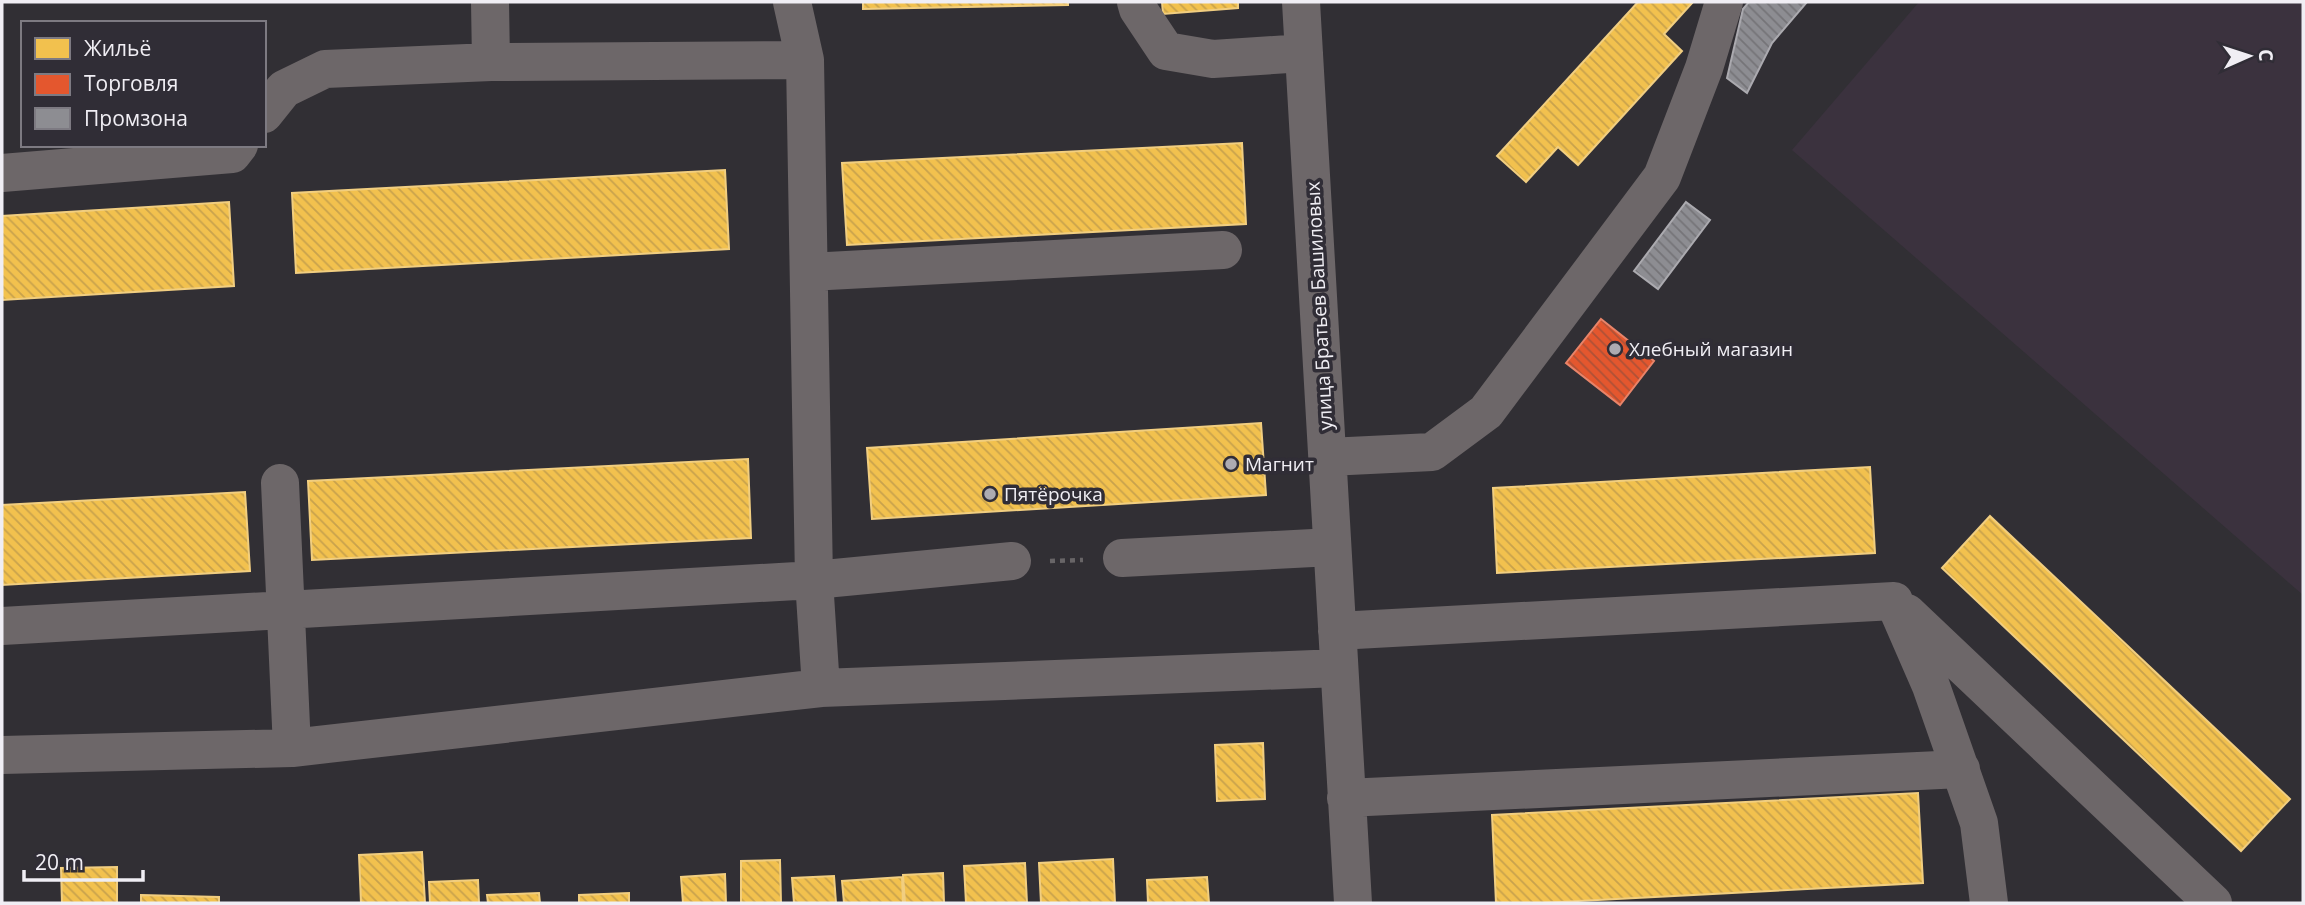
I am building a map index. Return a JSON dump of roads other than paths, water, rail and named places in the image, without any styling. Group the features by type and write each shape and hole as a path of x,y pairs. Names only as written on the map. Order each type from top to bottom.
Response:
{"street":[{"path":"490,2 491,62"},
{"path":"792,2 805,60 814,580 821,688"},
{"path":"1136,2 1166,51 1213,58 1304,53"},
{"name":"улица Братьев Башиловых","path":"1301,2 1353,903"},
{"path":"1328,457 1432,452 1486,412 1662,177 1704,68 1724,2"},
{"path":"266,112 284,89 325,69 491,62 805,60"},
{"path":"2,173 232,155 238,147"},
{"path":"808,272 1223,250"},
{"path":"280,483 292,748"},
{"path":"1122,558 1332,547"},
{"path":"2,626 814,580 1012,561"},
{"path":"1895,601 1931,686 1979,823 1989,903"},
{"path":"2,755 292,748 821,688 1338,649 1895,601 2212,903"},
{"path":"1346,798 1961,769"}],"place":[{"name":"Хлебный магазин","path":"1615,349"},
{"name":"Магнит","path":"1231,464"},
{"name":"Пятёрочка","path":"990,494"}]}
